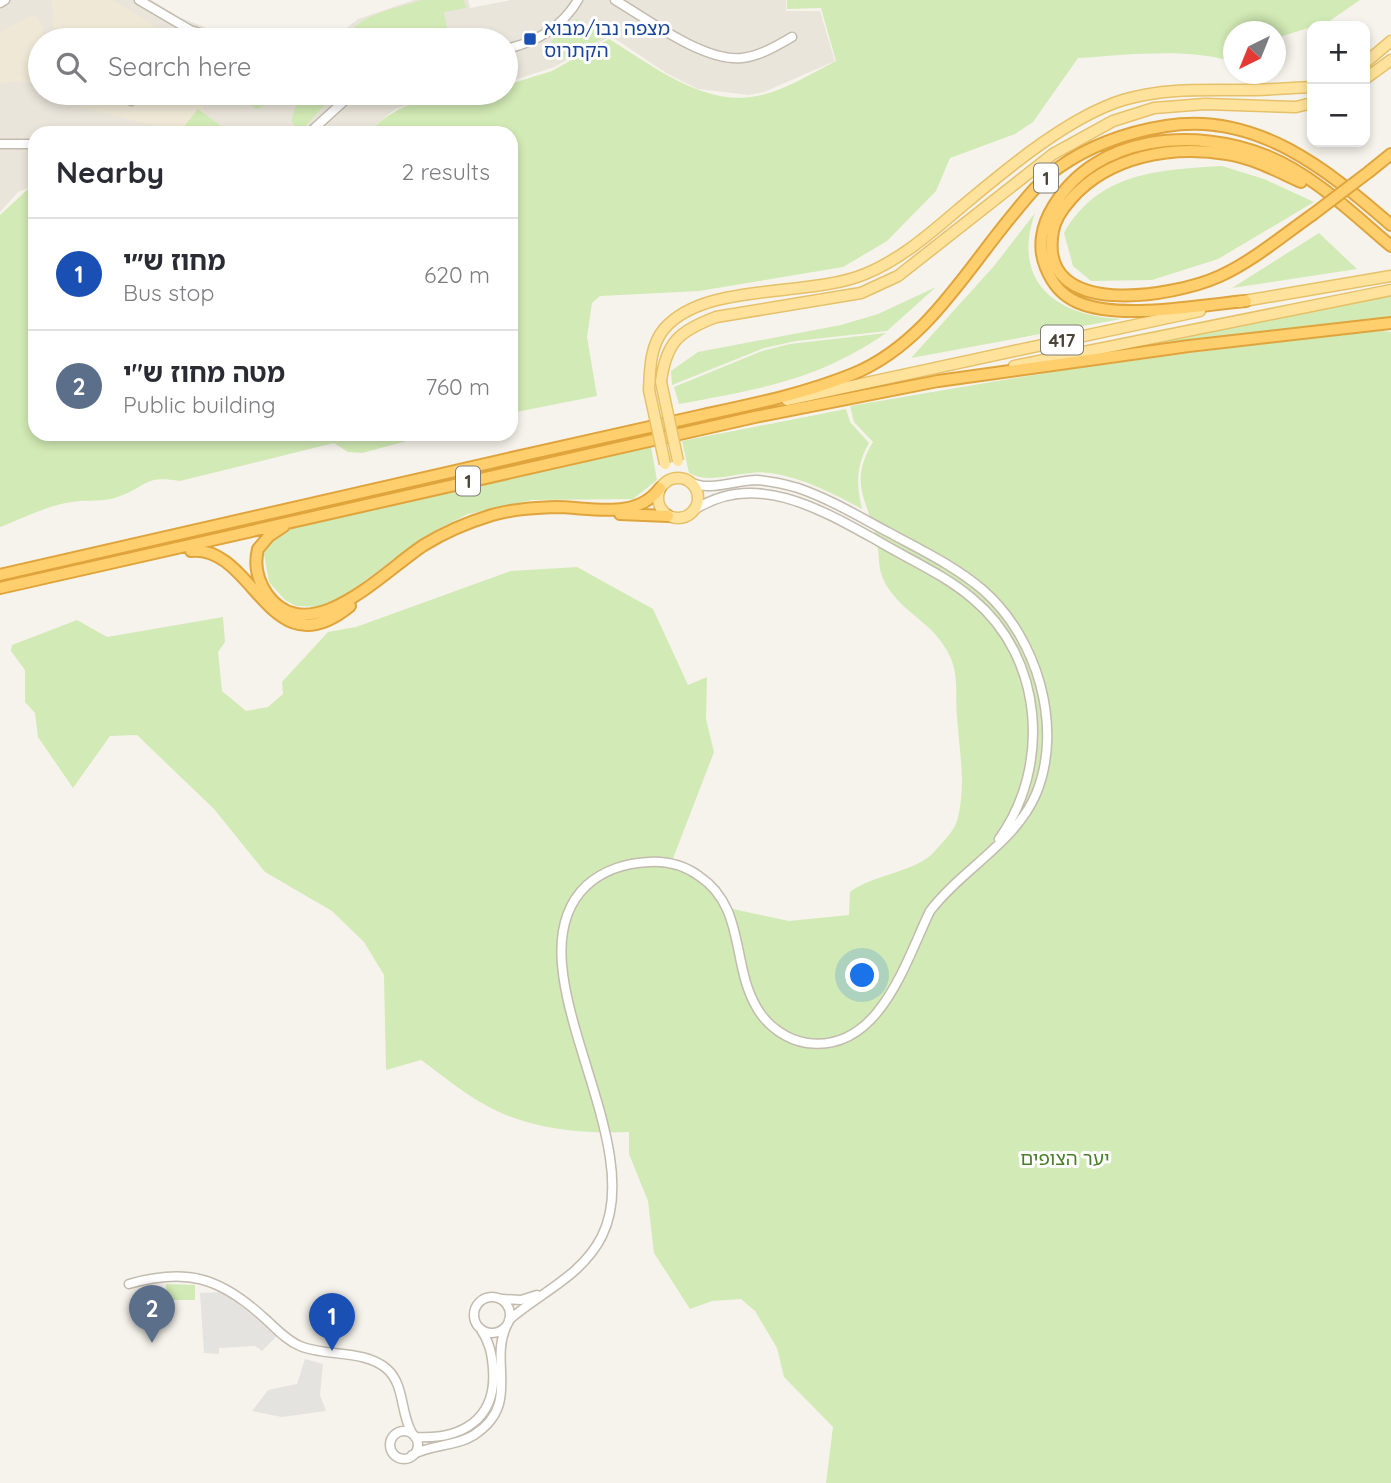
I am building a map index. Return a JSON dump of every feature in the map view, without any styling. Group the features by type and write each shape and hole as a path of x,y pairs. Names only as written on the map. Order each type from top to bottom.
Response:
{"highway":[{"name":"1","path":"0,576 322,499 748,408 852,374 886,358 932,316 1037,186 1059,167 1105,142 1143,131 1171,125 1212,124 1269,139 1325,169 1391,225"},
{"path":"1246,301 1122,309 1084,305 1062,293 1048,273 1042,252 1044,223 1066,188 1098,161 1127,149 1174,140 1213,141 1264,155 1282,163 1329,195 1391,246"},
{"path":"1329,195 1240,156 1213,152 1156,154 1107,168 1092,178 1058,217 1052,243 1060,271 1074,286 1095,294 1135,295 1186,288 1244,264 1391,154"},
{"name":"1","path":"0,588 755,417 938,382 1189,346 1391,323"},
{"path":"342,509 285,526 262,543 257,555 257,569 269,597 290,613 312,616 323,614 440,536 491,515 525,509 608,510 637,506 653,497 663,485"},
{"path":"583,508 668,516"},
{"path":"157,554 209,552 228,564 281,617 304,624 319,623 337,616 389,571"}],"main road":[{"path":"1370,59 1391,41"},
{"path":"1370,75 1391,60"},
{"path":"1307,87 1163,90 1120,101 1088,116 1039,148 928,235 867,274 843,282 722,300 697,306 677,318 663,331 652,356 649,390 665,464 659,507 668,516 680,519 695,509 697,491 687,480 678,461 661,382 666,352 678,337 694,325 716,317 861,293 898,276 1053,154 1113,121 1154,108 1192,105 1296,107 1307,104"},
{"name":"417","path":"748,408 1246,301 1391,276"},
{"name":"417","path":"938,382 1388,290"},
{"path":"663,485 675,478 687,480"}],"street":[{"path":"0,3 5,0"},
{"path":"139,0 175,23 189,28"},
{"path":"518,46 531,42 553,29 578,0"},
{"path":"615,0 693,45 728,57 750,56 792,37"},
{"path":"317,126 340,105"},
{"path":"0,144 28,144"},
{"path":"480,1328 491,1333 508,1323 577,1270 597,1245 608,1221 612,1191 607,1145 561,958 565,919 587,885 610,870 640,862 669,863 701,876 717,891 729,910 748,986 761,1015 776,1030 795,1040 826,1043 858,1033 871,1021 885,1002 930,911 1008,835 1032,801 1042,776 1046,744 1045,707 1031,656 1002,610 982,589 940,561 830,500 773,482 739,481 696,486 687,480"},
{"path":"695,509 711,499 741,494 771,495 825,512 934,571 974,599 992,618 1019,661 1032,709 1033,743 1029,774 1021,802 1004,832 983,857"},
{"path":"129,1284 171,1276 197,1278 223,1286 291,1342 311,1350 379,1363 393,1375 418,1445 412,1455"},
{"path":"392,1437 399,1431 413,1435 461,1431 475,1423 487,1407 494,1390 492,1356 487,1339 474,1317 478,1304 488,1298 521,1300 553,1288"},
{"path":"402,1405 390,1445 396,1456 404,1459 425,1449 465,1440 489,1422 503,1391 500,1343 508,1323 507,1306 498,1298"}],"shaded area":[{"path":"0,0 151,0 179,17 207,28 28,28 28,105 407,105 395,109 374,126 28,126 28,188 18,192 0,212"},
{"path":"52,0 112,0 157,28 53,28"},
{"path":"414,0 468,0 470,8 511,0 786,0 786,11 820,11 835,61 764,92 748,95 698,89 666,73 611,36 554,67 518,79 518,28 348,28 358,19"},
{"path":"34,14 42,24 42,28 28,28 28,83 11,81 0,84 0,32"},
{"path":"74,105 204,105 203,118 198,126 155,126"},
{"path":"224,1292 277,1336 262,1351 255,1346 219,1348 219,1354 204,1353 200,1293"},
{"path":"305,1359 323,1364 320,1395 326,1411 282,1417 252,1411 268,1390 297,1384"}],"green space":[{"path":"421,0 464,0 466,8 444,12 447,28 353,28 367,18"},
{"path":"787,0 1360,0 1329,21 1307,21 1307,28 1286,35 1286,21 1223,21 1223,59 1177,53 1078,58 1033,122 1015,134 950,158 936,191 887,241 843,267 699,291 600,296 592,303 587,337 597,396 518,412 518,126 376,126 409,105 518,105 518,81 552,71 609,39 660,71 698,90 737,98 767,94 836,61 821,8 787,9"},
{"path":"577,19 605,37 561,60 551,41"},
{"path":"325,105 305,126 295,126 291,121 296,106"},
{"path":"198,109 221,126 184,126"},
{"path":"1222,166 1264,179 1314,202 1218,259 1152,280 1091,281 1073,266 1064,233 1094,197 1132,178 1175,170"},
{"path":"28,189 28,441 407,441 362,453 348,452 334,443 180,481 153,480 114,498 63,504 0,527 0,215"},
{"path":"1035,213 1029,237 1029,258 1035,276 1045,291 1077,311 1121,319 911,358 994,266"},
{"path":"1319,233 1357,269 1232,288"},
{"path":"936,287 887,331 796,341 764,348 672,385 671,371 698,352 841,325 878,314"},
{"path":"1391,294 1391,319 1077,358"},
{"name":"יער הצופים","path":"1391,332 1391,1483 826,1483 833,1427 784,1377 777,1348 755,1311 741,1299 712,1301 690,1309 654,1253 648,1201 629,1154 629,1132 562,1129 528,1123 477,1100 421,1060 386,1070 384,975 364,942 332,911 265,872 214,809 137,735 110,736 73,788 38,737 35,713 25,702 25,670 11,651 12,645 77,620 107,637 223,617 225,642 218,652 222,691 246,711 268,707 283,694 282,682 328,632 356,627 511,571 577,567 653,609 688,685 707,677 706,719 714,752 672,861 733,909 789,921 849,915 850,892 917,864 935,851 957,821 962,794 953,666 941,641 897,599 883,578 861,482 865,457 873,442 854,422 850,406 1057,371 1332,334"},
{"path":"886,333 861,349 811,373 761,388 679,404 674,387 762,351 790,344"},
{"path":"846,409 850,422 869,443 858,475 862,509 818,487 782,475 760,472 708,478 689,473 682,441"},
{"path":"651,447 657,480 633,499 532,500 468,514 436,530 339,599 320,607 296,606 285,600 269,582 264,554 269,543 284,530"},
{"path":"166,1284 195,1285 195,1300 166,1300"}],"place":[{"name":"מצפה נבו/מבוא הקתרוס","path":"530,39"},
{"name":"מטה מחוז ש\"י","path":"152,1343"},
{"name":"מחוז ש״י","path":"332,1351"}]}
